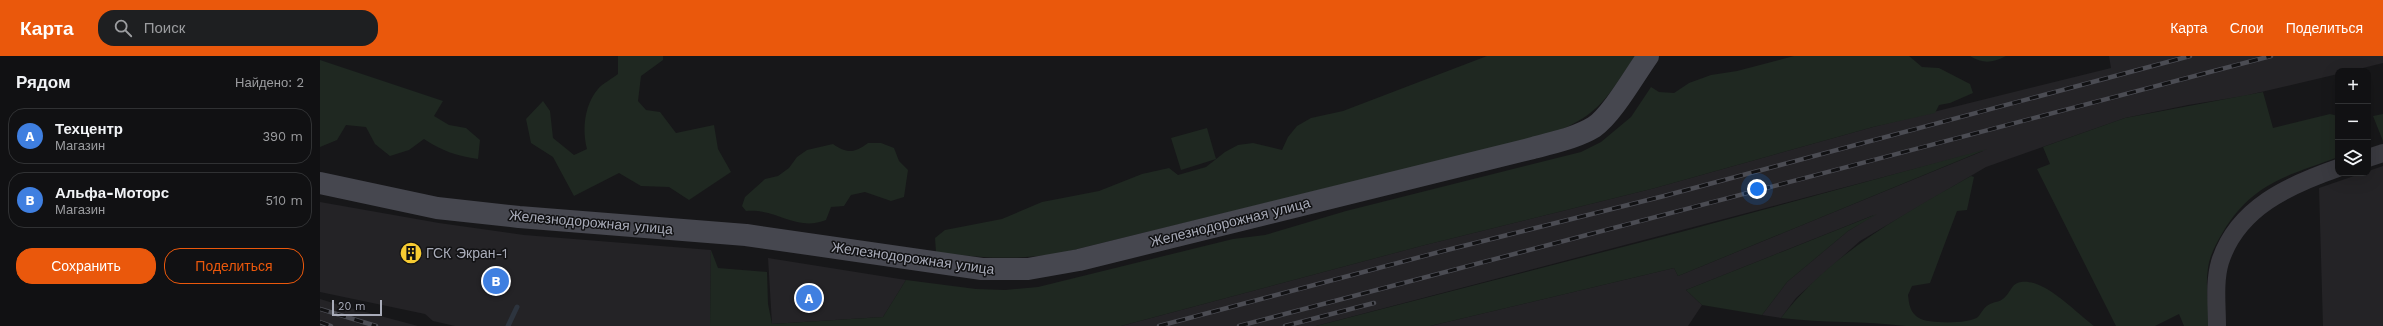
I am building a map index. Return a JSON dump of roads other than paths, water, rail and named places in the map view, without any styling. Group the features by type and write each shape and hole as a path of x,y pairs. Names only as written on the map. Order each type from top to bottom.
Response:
{"street":[{"name":"Железнодорожная улица","path":"320,183 437,208 519,217 746,235 982,269 1028,269 1086,258 1533,148 1575,136 1596,126 1607,114 1648,56"},
{"path":"2371,157 2383,153"},
{"path":"2218,326 2216,296 2220,262 2228,245 2240,226 2253,211 2271,197 2298,182 2335,169"}],"waterway":[{"path":"508,326 517,307"}],"railway":[{"path":"1159,326 1443,251 1664,196 2190,56"},
{"path":"1239,326 2271,56"},
{"path":"1285,326 1374,303"},
{"path":"320,309 376,326"},
{"path":"320,322 331,326"}],"place":[{"name":"ГСК Экран-1","path":"411,253"},
{"name":"Альфа-Моторс","path":"496,281"},
{"name":"Техцентр","path":"809,298"}]}
